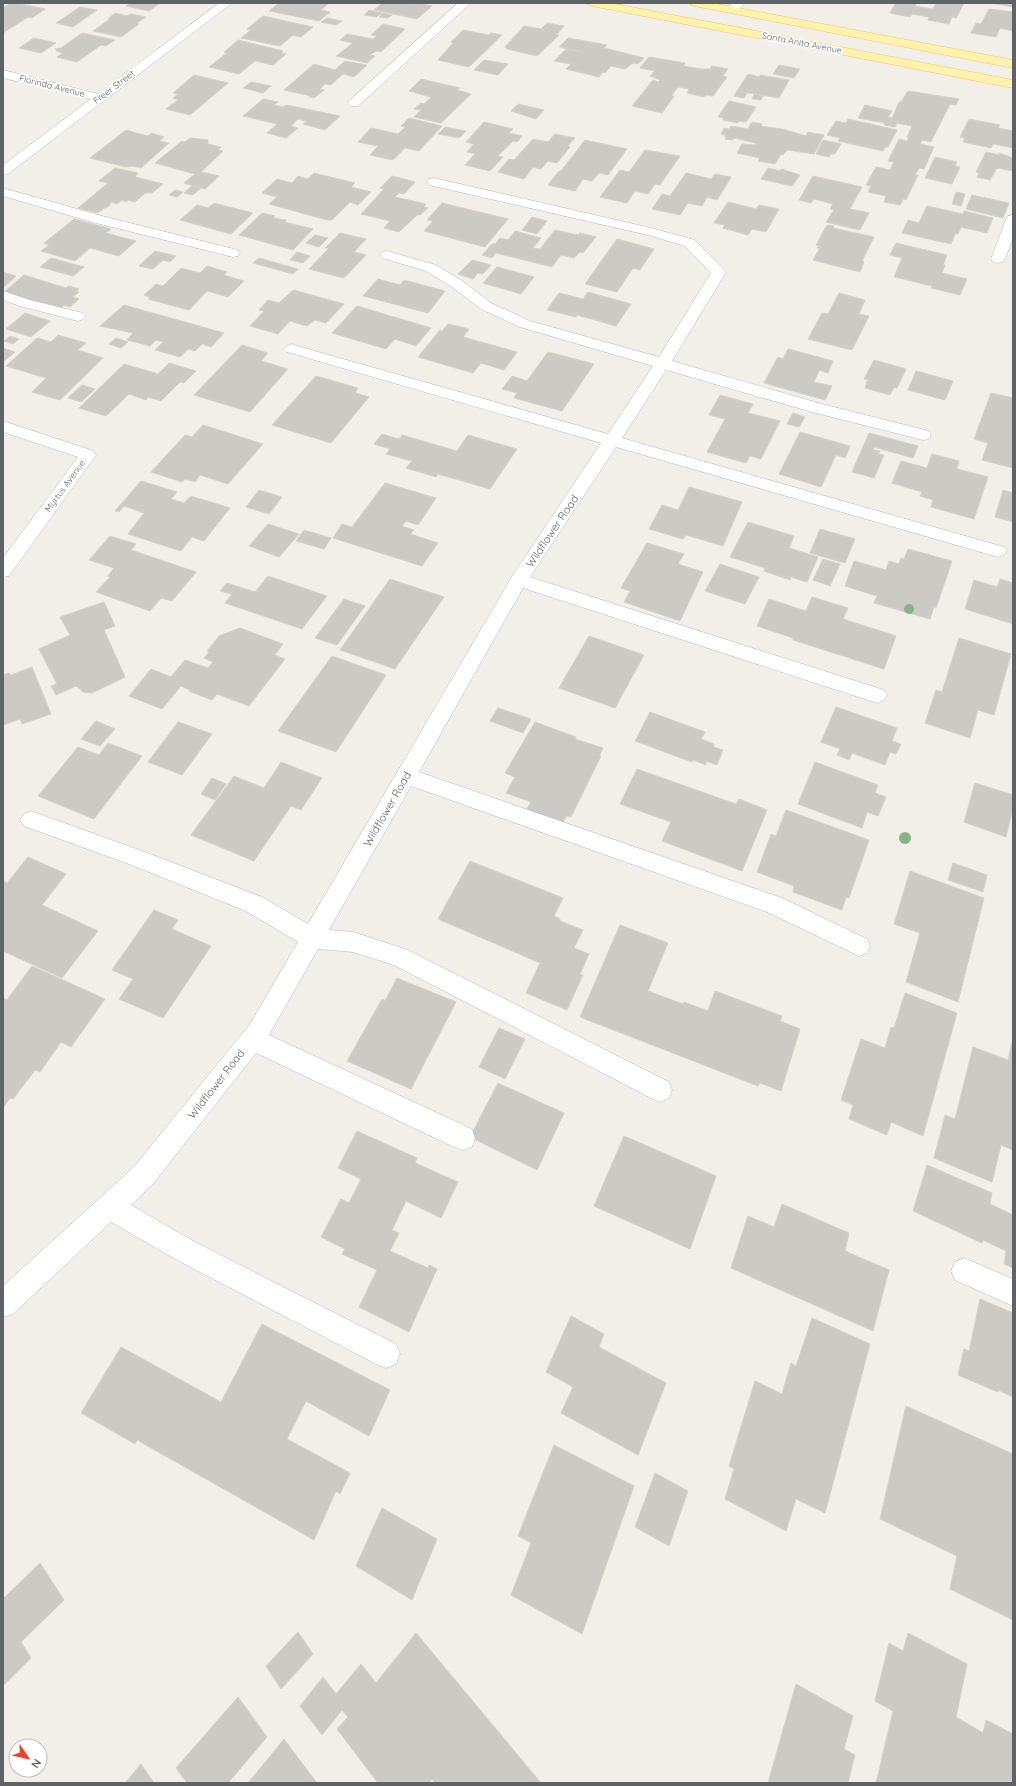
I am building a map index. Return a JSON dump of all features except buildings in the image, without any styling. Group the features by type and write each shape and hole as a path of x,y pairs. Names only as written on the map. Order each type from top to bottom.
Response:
{"main road":[{"name":"Santa Anita Avenue","path":"592,3 1013,84"},
{"name":"Santa Anita Avenue","path":"694,3 736,7 1013,64"}],"street":[{"name":"Freer Street","path":"5,168 101,98 226,3"},
{"path":"354,103 465,3"},
{"name":"Florinda Avenue","path":"3,74 101,98"},
{"name":"Wildflower Road","path":"3,1304 143,1176 258,1032 519,580 663,363 719,272 690,243 651,232 434,182"},
{"path":"3,192 97,219 233,253"},
{"path":"998,259 1013,219"},
{"path":"387,255 431,268 457,284 486,306 525,324 818,408 923,435"},
{"path":"3,296 78,316"},
{"path":"292,349 998,551"},
{"name":"Myrtus Avenue","path":"3,426 88,455 3,571"},
{"path":"519,580 877,695"},
{"path":"406,776 774,905 859,946"},
{"path":"31,820 137,858 254,904 312,938 353,942 400,957 660,1090"},
{"path":"252,1039 463,1138"},
{"path":"110,1207 186,1251 386,1354"},
{"path":"964,1271 1013,1293"}]}
